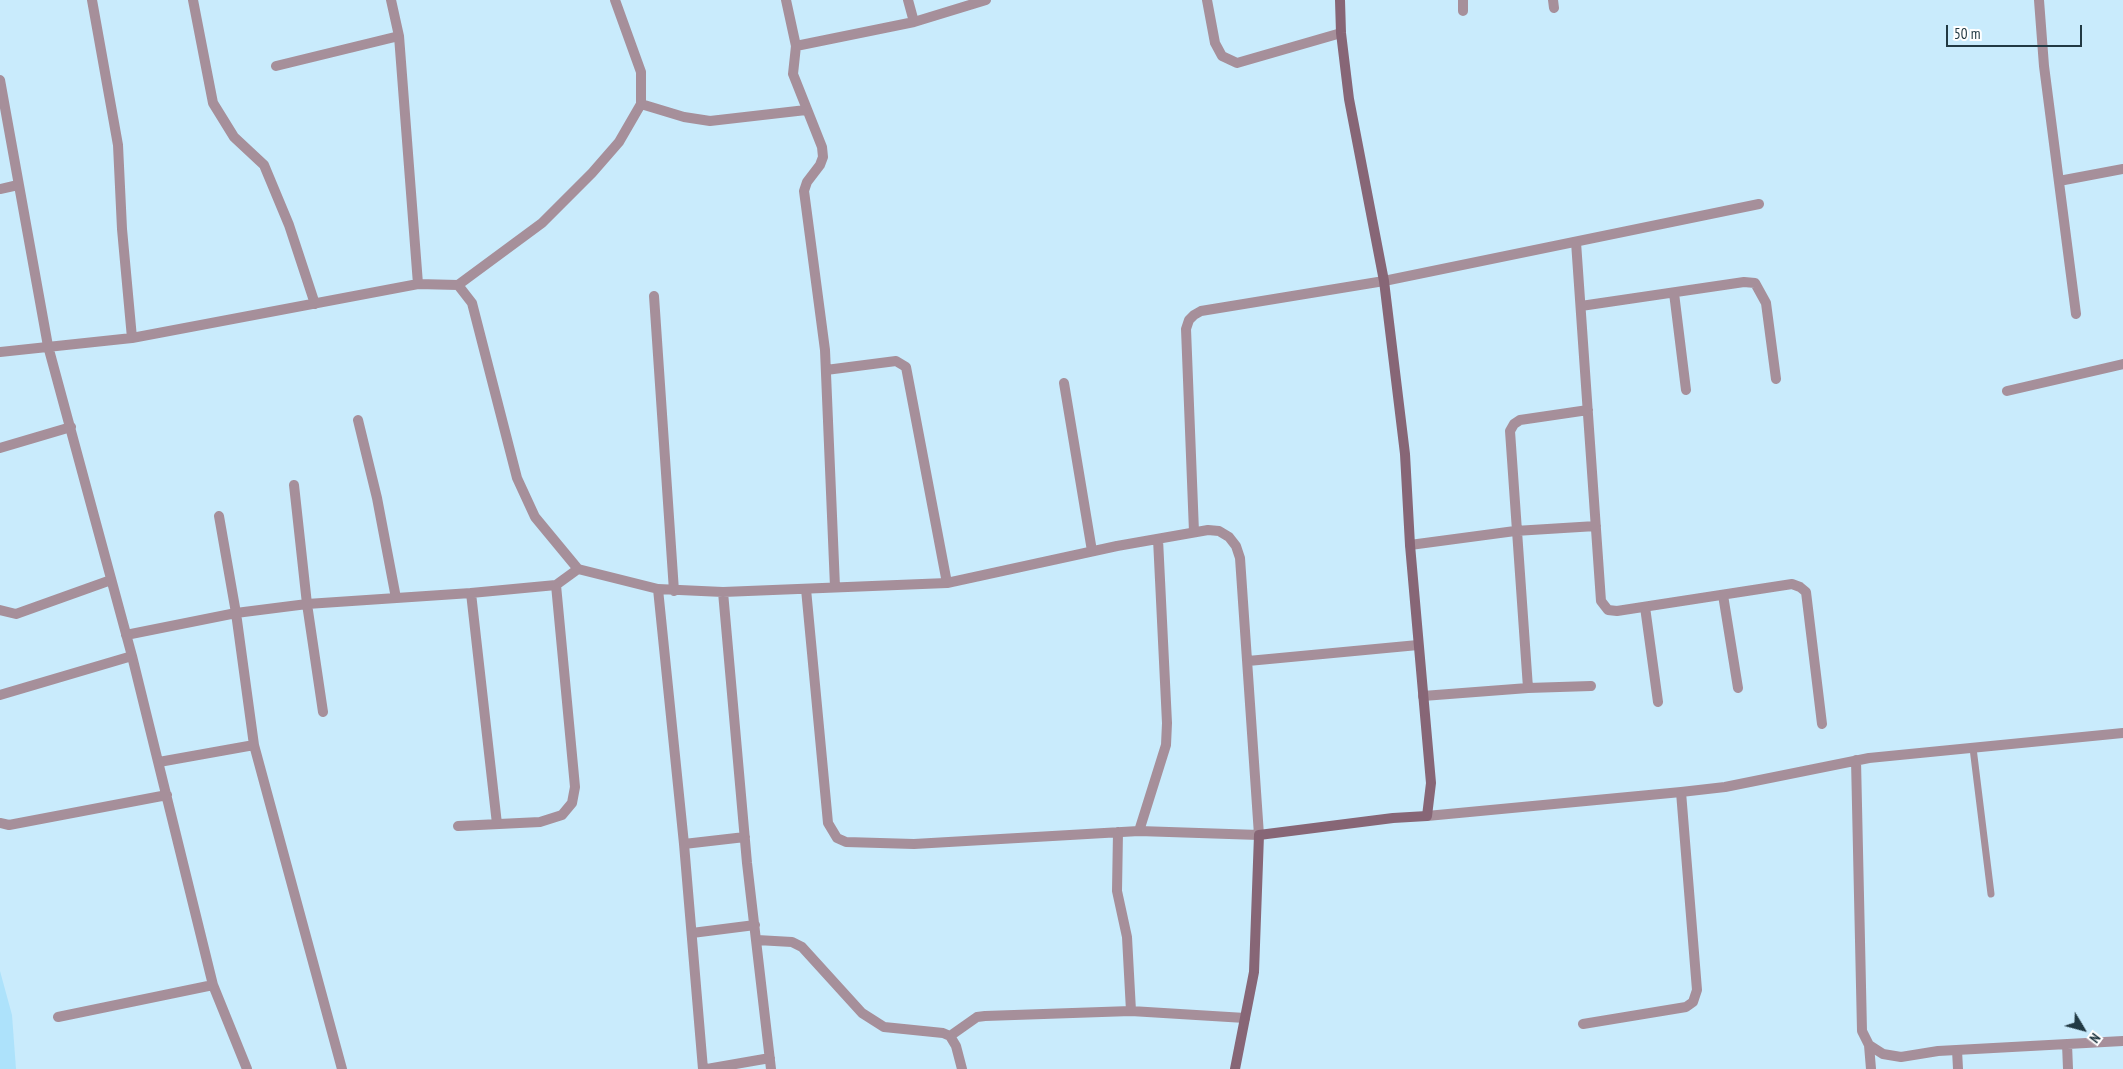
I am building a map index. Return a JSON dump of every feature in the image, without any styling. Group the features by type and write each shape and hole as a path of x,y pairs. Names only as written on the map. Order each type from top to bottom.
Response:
{"street":[{"path":"92,0 118,145 122,229 132,338"},
{"path":"193,0 213,103 234,137 264,165 289,225 315,304"},
{"path":"391,0 399,36 418,284"},
{"path":"0,352 132,338 418,284 458,285 542,223 592,173 619,142 640,104 641,72 615,0"},
{"path":"786,0 796,46 793,74 822,148 823,157 804,190 825,350 835,587"},
{"path":"908,0 914,22"},
{"path":"796,46 914,22 986,0"},
{"path":"1206,0 1214,43 1222,56 1237,63 1341,33"},
{"path":"1340,0 1341,33 1349,99 1384,281 1405,454 1410,545 1431,783 1427,816"},
{"path":"1462,0 1464,11"},
{"path":"2038,0 2044,66 2076,314"},
{"path":"276,66 399,36"},
{"path":"0,80 48,346 132,656 213,985 247,1069"},
{"path":"640,104 684,117 710,121 806,110"},
{"path":"2059,181 2123,169"},
{"path":"0,189 18,185"},
{"path":"1194,532 1186,329 1189,320 1201,311 1384,281 1760,204"},
{"path":"1576,242 1601,601 1608,610 1618,611 1792,584 1800,587 1806,592 1822,724"},
{"path":"1581,306 1744,282 1755,283 1762,292 1766,303 1776,379"},
{"path":"458,285 472,302 516,478 536,517 578,569 658,589 674,591 723,592 947,583 1092,551 1194,532 1219,531 1228,537 1236,546 1240,558 1259,836 1254,972 1235,1069"},
{"path":"1674,293 1686,390"},
{"path":"654,296 674,591"},
{"path":"826,370 896,361 906,367 947,583"},
{"path":"2007,390 2123,364"},
{"path":"1064,383 1092,551"},
{"path":"1528,688 1515,531 1510,431 1514,424 1520,420 1588,410"},
{"path":"358,420 377,498 396,598"},
{"path":"0,448 71,427"},
{"path":"294,485 307,604 323,712"},
{"path":"219,516 236,612 254,745 342,1069"},
{"path":"1410,545 1515,531 1596,526"},
{"path":"1139,831 1166,745 1158,539"},
{"path":"126,635 236,612 307,604 471,593 556,585 578,569"},
{"path":"0,610 16,614 111,580"},
{"path":"458,826 540,822 562,815 572,803 575,787 556,585"},
{"path":"658,589 684,844 703,1069"},
{"path":"806,589 828,823 837,838 846,842 914,844 1139,831 1259,836 1393,818 1725,787 1856,760 2123,733"},
{"path":"723,592 744,837 771,1069"},
{"path":"471,593 497,824"},
{"path":"1723,595 1738,688"},
{"path":"1645,607 1658,702"},
{"path":"1248,661 1418,645"},
{"path":"0,695 132,656"},
{"path":"1423,696 1528,688 1592,686"},
{"path":"159,762 254,745"},
{"path":"1856,760 1862,1031 1869,1045 1871,1069"},
{"path":"1583,1024 1686,1007 1693,1002 1697,990 1681,792"},
{"path":"0,823 9,825 167,795"},
{"path":"1118,832 1117,891 1127,937 1131,1011"},
{"path":"684,844 744,837"},
{"path":"692,934 755,925"},
{"path":"757,940 792,942 802,947 862,1013 884,1027 942,1033 950,1036 956,1046 962,1069"},
{"path":"58,1017 213,985"},
{"path":"950,1036 977,1017 985,1016 1131,1011 1245,1018"},
{"path":"1869,1045 1882,1054 1901,1057 1957,1050 2123,1041"},
{"path":"2067,1044 2068,1069"},
{"path":"1957,1050 1958,1069"},
{"path":"707,1069 770,1058"}],"lane":[{"path":"1973,748 1991,894"}],"shaded area":[{"path":"0,971 12,1015 16,1069 0,1069"}]}
